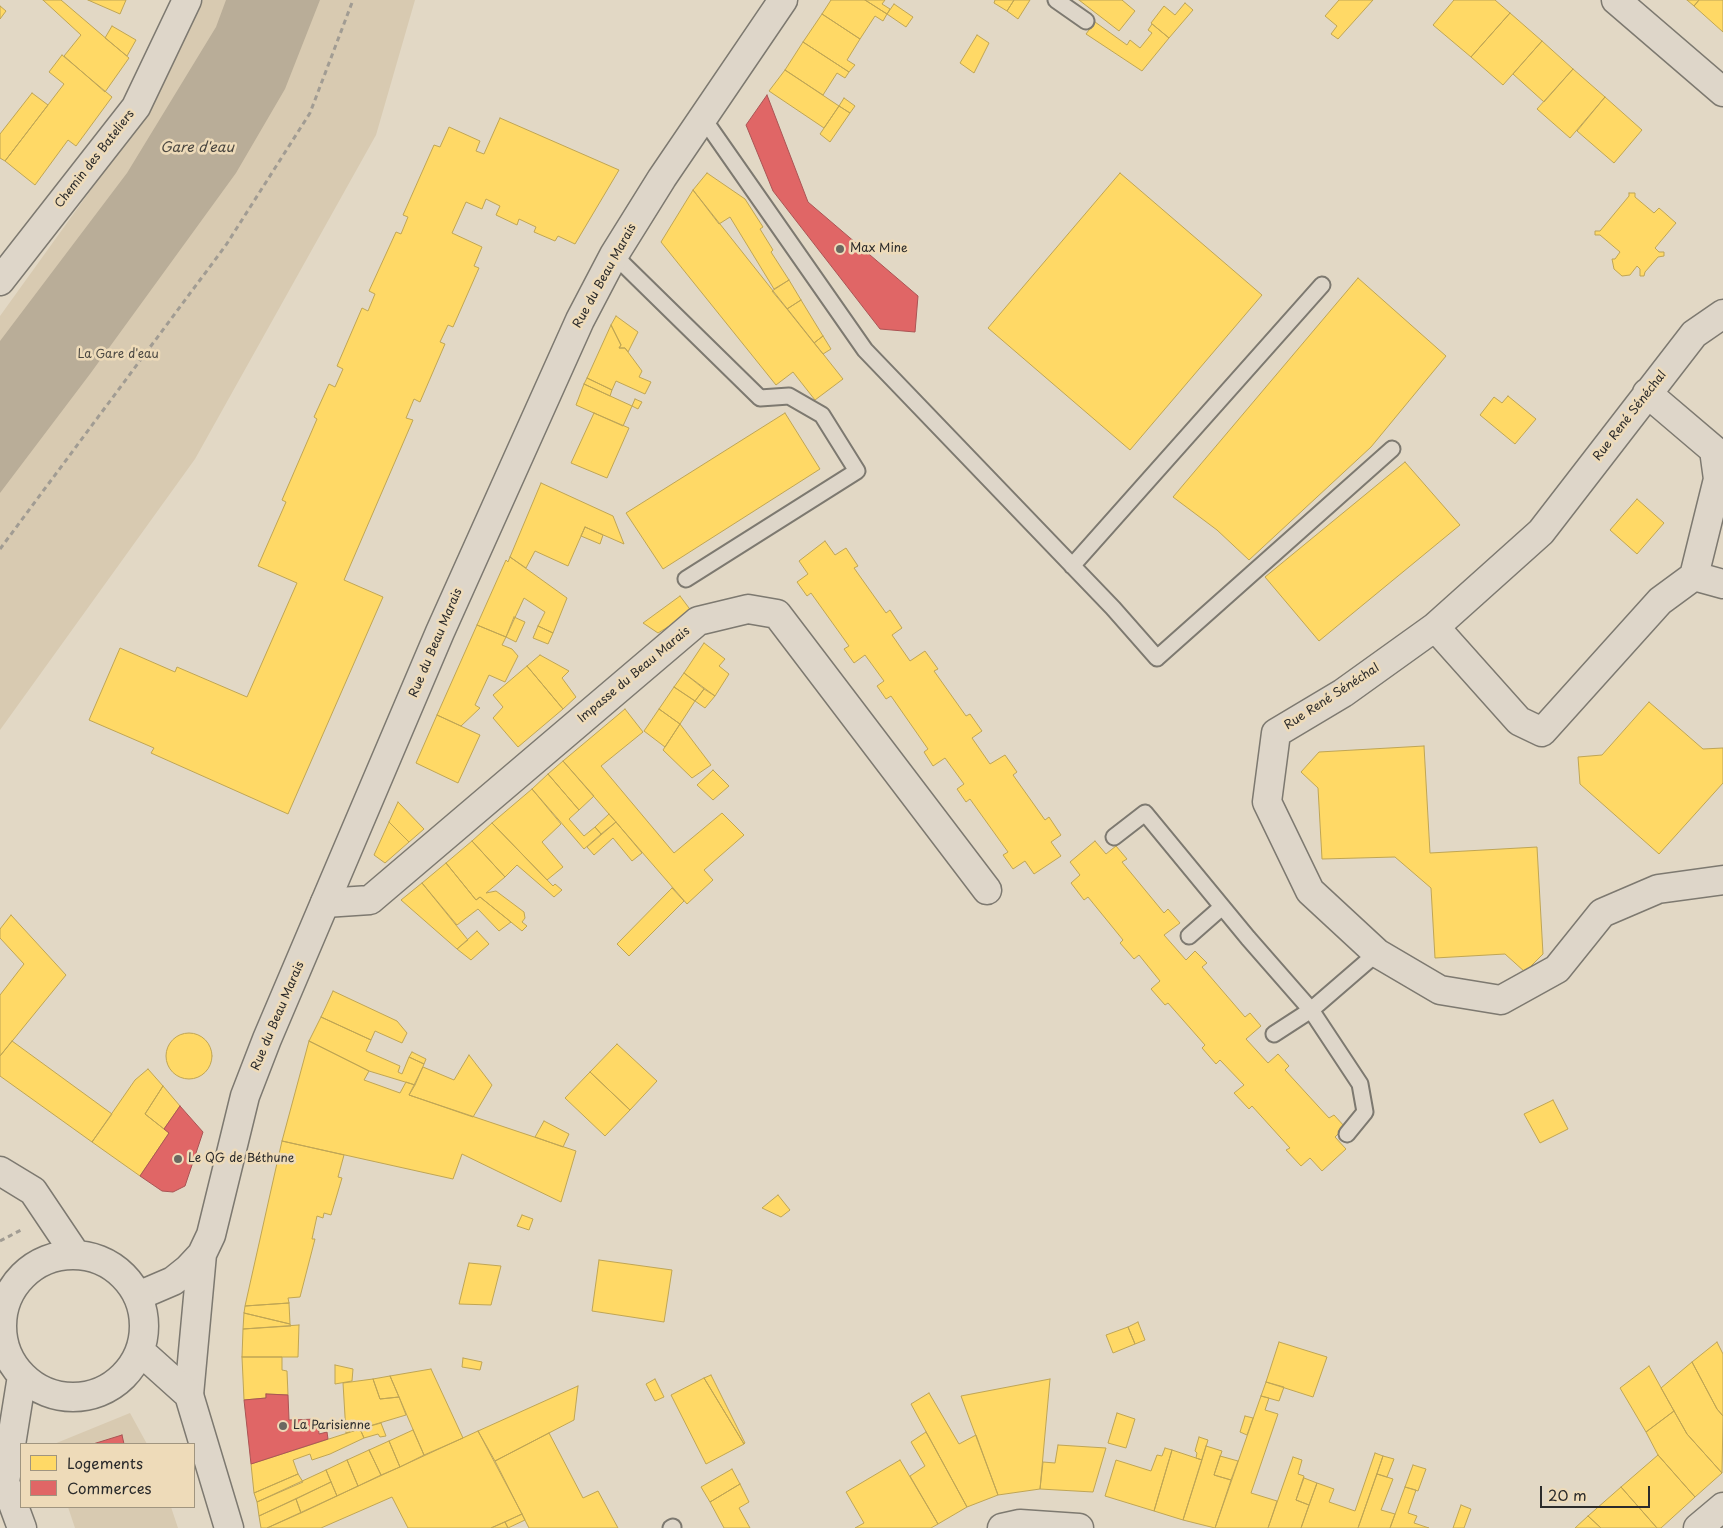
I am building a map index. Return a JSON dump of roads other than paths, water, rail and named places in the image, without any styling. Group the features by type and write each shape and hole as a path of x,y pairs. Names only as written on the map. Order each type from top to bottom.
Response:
{"street":[{"name":"Chemin des Bateliers","path":"0,281 136,107 187,0"},
{"name":"Rue du Beau Marais","path":"138,1296 172,1281 188,1269 202,1254 211,1235 245,1096 492,512 580,320 614,254 783,0"},
{"path":"1616,0 1723,92"},
{"name":"Rue René Sénéchal","path":"1723,314 1694,334 1541,532 1435,627 1343,693 1276,733 1267,802 1310,891 1377,952 1440,990 1501,1000 1557,969 1602,913 1658,889 1723,880"},
{"path":"1435,627 1519,720 1542,732 1660,601 1694,576 1718,479 1714,450 1648,393"},
{"path":"1694,576 1723,584"},
{"name":"Impasse du Beau Marais","path":"325,903 370,900 698,621 748,609 777,614 986,890"},
{"path":"0,1171 33,1191 76,1255"},
{"path":"202,1254 189,1395 229,1528"},
{"path":"76,1255 95,1258 113,1266 127,1280 138,1296 143,1314 144,1333 140,1351 130,1369 115,1384 97,1393 84,1396 57,1396 38,1388 22,1376 12,1363 5,1348 1,1315 9,1295 20,1278 36,1265 56,1257 76,1255"},
{"path":"140,1351 189,1395"},
{"path":"22,1376 8,1417 6,1482 22,1528"},
{"path":"1698,1528 1723,1507"},
{"path":"1002,1528 1020,1524 1077,1528"}],"lane":[{"path":"1056,0 1086,21"},
{"path":"703,118 865,350 1072,566 1157,658 1392,450"},
{"path":"614,254 760,398 789,396 822,415 857,471 686,579"},
{"path":"1072,566 1322,285"},
{"path":"1114,837 1145,813 1222,908 1310,1010 1360,1084 1365,1112 1347,1134"},
{"path":"1189,936 1222,908"},
{"path":"1274,1034 1310,1010 1377,952"}],"water":[{"name":"Gare d'eau","path":"226,0 320,0 285,89 236,173 90,374 0,493 0,341 127,173 216,27"}],"place":[{"name":"Max Mine","path":"840,249"},
{"name":"Le QG de Béthune","path":"178,1159"},
{"name":"La Parisienne","path":"283,1426"}],"park label":[{"name":"La Gare d'eau","path":"118,355"}]}
